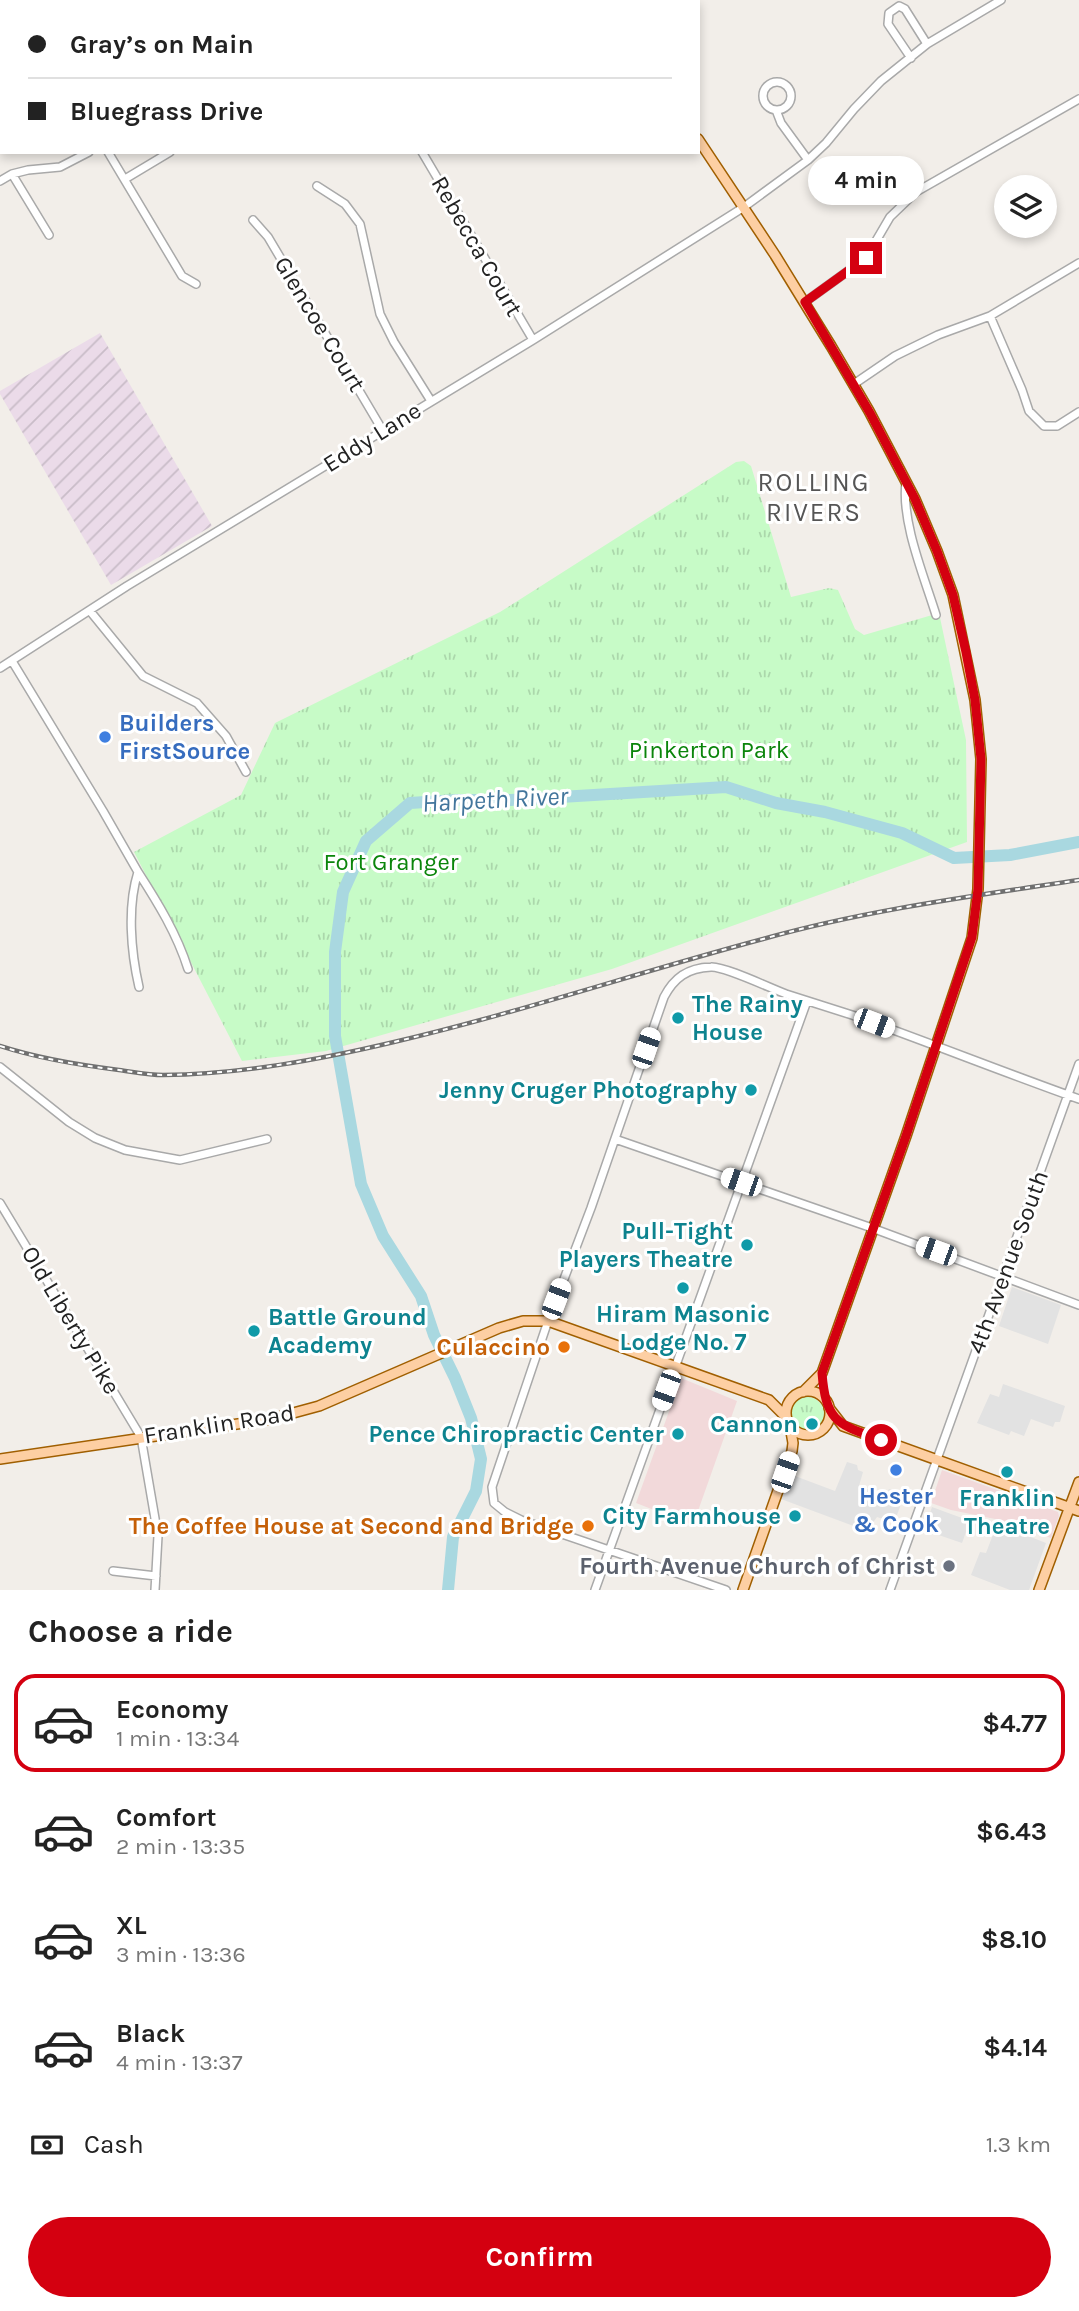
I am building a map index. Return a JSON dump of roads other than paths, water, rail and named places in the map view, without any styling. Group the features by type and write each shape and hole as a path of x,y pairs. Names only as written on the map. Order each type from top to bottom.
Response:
{"main road":[{"path":"548,1321 769,1400 792,1398 803,1392 822,1373 972,937 978,892 981,759 975,700 953,595 937,551 906,482 854,384 805,302 700,142"},
{"name":"Franklin Road","path":"0,1459 271,1419 295,1413 319,1406 475,1338 523,1321 548,1321"},
{"path":"822,1373 829,1419 822,1430"},
{"path":"803,1392 816,1393 843,1426"},
{"path":"743,1590 792,1451 787,1406 792,1398"},
{"path":"769,1400 799,1433 811,1435"},
{"path":"792,1451 799,1442 811,1435 843,1426 1074,1509"},
{"path":"1074,1509 1079,1482"},
{"path":"1039,1590 1079,1502"}],"street":[{"name":"Eddy Lane","path":"0,668 744,207 808,160 881,81 928,44 1001,0"},
{"path":"911,58 888,24 889,13 899,6 905,9 928,44"},
{"path":"776,110 785,108 791,100 788,86 780,82 770,83 763,92 765,104 776,110 781,123 808,160"},
{"path":"805,302 866,258 890,217 916,192 1079,99"},
{"path":"0,181 12,174 42,167 60,167 85,154"},
{"path":"109,154 182,276 196,284"},
{"path":"125,179 167,154"},
{"name":"Rebecca Court","path":"423,154 533,340"},
{"path":"12,174 49,235"},
{"path":"317,186 345,204 360,224 380,314 430,401"},
{"name":"Glencoe Court","path":"253,220 268,237 383,431"},
{"path":"854,384 906,351 938,335 990,316 1079,264"},
{"path":"990,316 1023,390 1029,411 1044,426 1056,426 1079,412"},
{"path":"906,482 904,500 907,518 936,615"},
{"path":"90,611 144,676 197,703 226,737 246,772"},
{"path":"12,661 162,910 181,947 188,969"},
{"path":"138,872 133,888 132,923 139,987"},
{"path":"726,1590 521,1520 494,1503 492,1487 548,1321 664,997 671,984 682,975 713,966 1079,1099"},
{"path":"595,1590 807,1001"},
{"name":"4th Avenue South","path":"890,1590 1079,1064"},
{"path":"0,1067 69,1122 95,1138 125,1150 180,1160 267,1139"},
{"path":"615,1139 872,1228 1079,1305"},
{"name":"Old Liberty Pike","path":"0,1203 141,1437"},
{"path":"141,1437 158,1536 155,1590"},
{"path":"113,1571 156,1576"}],"waterway":[{"name":"Harpeth River","path":"448,1590 453,1537 476,1491 481,1459 471,1418 434,1335 421,1296 383,1236 361,1184 335,1036 335,952 343,892 366,841 410,803 511,800 726,787 776,803 825,812 902,833 954,858 1010,855 1079,842"}],"railway":[{"path":"0,1046 59,1061 158,1075 222,1072 280,1065 440,1031 802,929 920,905 1079,880"}],"place":[{"name":"Builders FirstSource","path":"105,737"},
{"name":"The Rainy House","path":"678,1018"},
{"name":"Jenny Cruger Photography","path":"751,1090"},
{"name":"Pull-Tight Players Theatre","path":"747,1245"},
{"name":"Hiram Masonic Lodge No. 7","path":"683,1288"},
{"name":"Battle Ground Academy","path":"254,1331"},
{"name":"Culaccino","path":"564,1347"},
{"name":"Cannon","path":"812,1424"},
{"name":"Pence Chiropractic Center","path":"678,1434"},
{"name":"Hester & Cook","path":"896,1470"},
{"name":"Franklin Theatre","path":"1007,1472"},
{"name":"City Farmhouse","path":"795,1516"},
{"name":"The Coffee House at Second and Bridge","path":"588,1526"},
{"name":"Fourth Avenue Church of Christ","path":"949,1566"}],"district":[{"name":"ROLLING RIVERS","path":"814,497"}],"park label":[{"name":"Pinkerton Park","path":"709,750"},
{"name":"Fort Granger","path":"391,862"}]}
